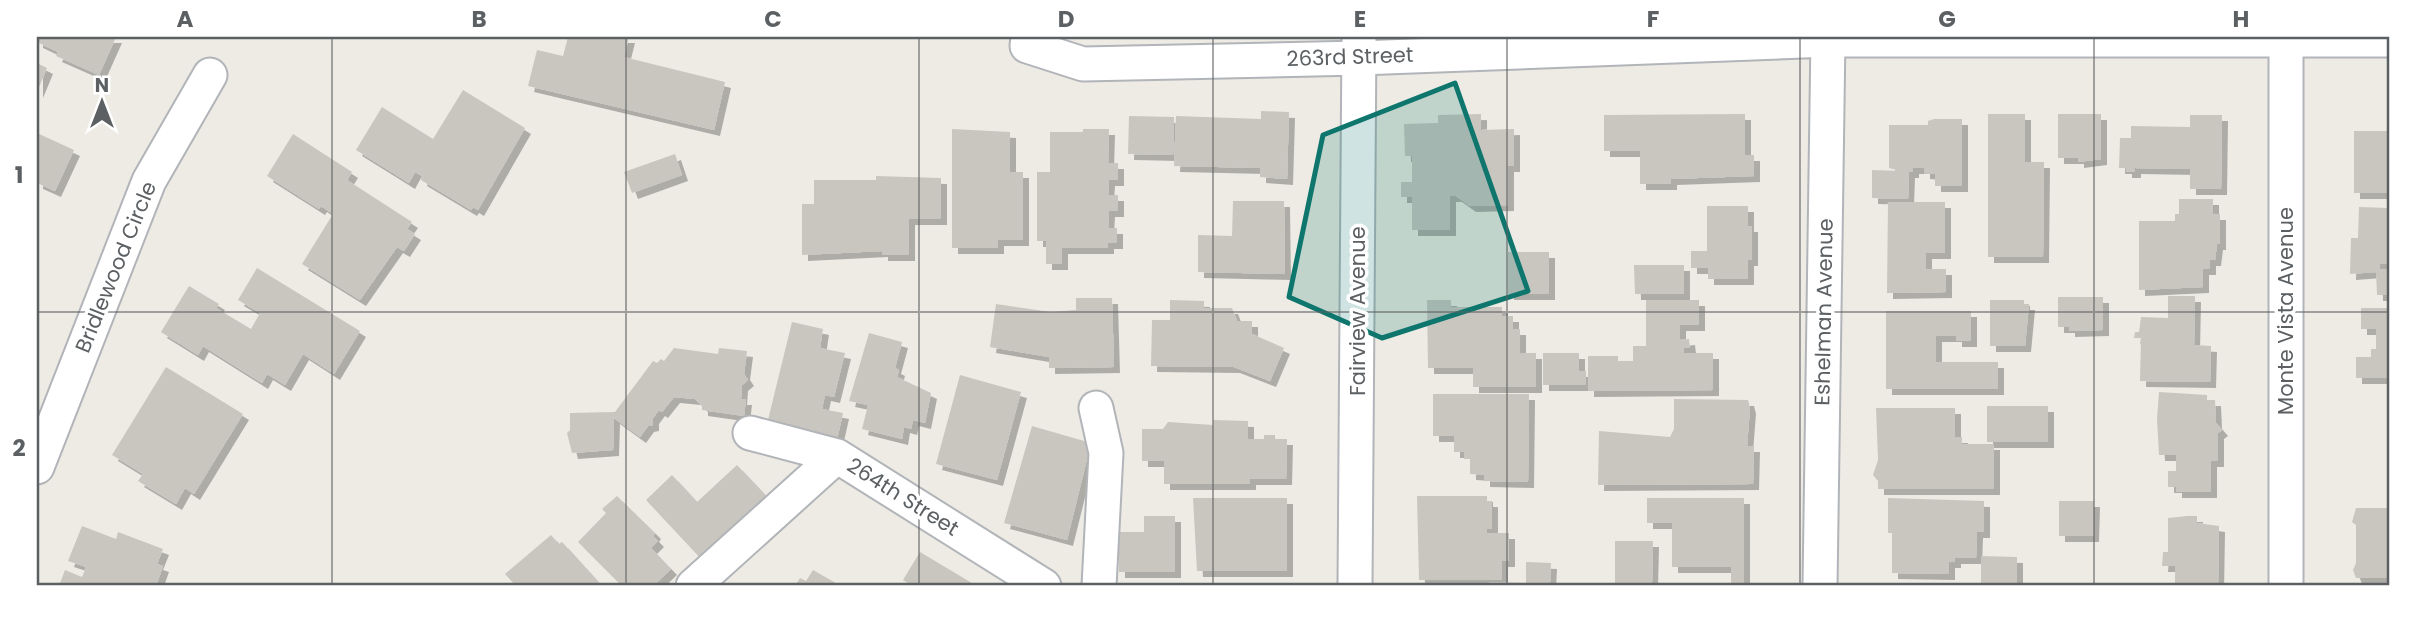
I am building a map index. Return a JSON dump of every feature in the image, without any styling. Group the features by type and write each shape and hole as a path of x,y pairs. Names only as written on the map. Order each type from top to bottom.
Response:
{"street":[{"name":"263rd Street","path":"1027,41 1083,64 1359,47 1829,38 2389,40"},
{"name":"Eshelman Avenue","path":"1820,586 1829,38"},
{"name":"Monte Vista Avenue","path":"2286,38 2286,586"},
{"name":"Fairview Avenue","path":"1355,586 1359,47"},
{"name":"Bridlewood Circle","path":"37,467 149,181 210,75"},
{"path":"1096,408 1106,453 1099,586"},
{"name":"264th Street","path":"750,433 837,456 1044,586"},
{"path":"694,586 837,456"}],"highlighted area":[{"path":"1455,83 1528,291 1382,338 1289,297 1323,135"}],"building":[{"path":"37,37 116,37 99,75 56,56 58,52 37,42"},
{"path":"568,37 629,37 624,57 725,82 714,130 528,86 537,50 563,56"},
{"path":"37,63 47,68 37,92"},
{"path":"463,90 525,128 478,210 473,207 471,210 421,180 422,176 415,172 409,183 356,150 382,107 433,139"},
{"path":"1261,111 1289,112 1287,179 1260,177 1260,168 1174,166 1176,116 1261,119"},
{"path":"1481,114 1481,130 1514,129 1514,166 1508,166 1508,205 1470,206 1456,196 1450,196 1450,230 1412,230 1412,197 1401,197 1401,182 1412,182 1412,156 1405,156 1404,124 1438,123 1438,115"},
{"path":"1745,114 1745,155 1754,155 1754,176 1671,179 1671,184 1640,184 1640,151 1604,151 1604,115"},
{"path":"1988,114 2025,114 2025,162 2044,162 2043,257 1988,257"},
{"path":"2058,114 2101,114 2101,159 2078,162 2078,158 2058,158"},
{"path":"2190,115 2222,115 2221,189 2190,189 2190,169 2135,168 2135,172 2126,172 2126,168 2119,168 2120,138 2131,138 2131,126 2190,127"},
{"path":"1129,116 1174,117 1173,155 1128,154"},
{"path":"1962,119 1962,186 1935,186 1935,174 1924,173 1924,168 1913,168 1913,172 1909,172 1908,199 1872,198 1872,170 1901,171 1889,168 1889,125 1928,125 1928,121"},
{"path":"952,129 1010,132 1010,172 1023,172 1023,240 998,240 998,248 952,248"},
{"path":"1083,129 1109,129 1108,163 1118,163 1118,180 1109,180 1108,195 1118,195 1118,211 1109,211 1108,228 1117,228 1117,243 1108,243 1108,248 1062,248 1062,264 1046,264 1046,241 1037,241 1037,172 1050,172 1050,132 1083,132"},
{"path":"2354,131 2389,131 2389,193 2354,193"},
{"path":"37,133 74,150 55,191 37,183"},
{"path":"293,134 352,172 347,180 412,222 407,229 415,234 404,251 397,247 360,300 302,264 333,214 321,206 319,209 267,176"},
{"path":"675,154 682,175 632,193 624,172"},
{"path":"876,176 941,178 941,219 909,219 909,255 882,255 882,251 802,255 802,204 814,204 814,180 876,180"},
{"path":"2179,199 2213,199 2213,214 2220,214 2220,244 2217,244 2215,260 2210,260 2210,269 2203,269 2203,287 2139,290 2139,221 2175,221 2175,214 2179,214"},
{"path":"1233,201 1284,201 1285,274 1198,272 1198,235 1232,236"},
{"path":"1888,202 1945,202 1945,253 1926,253 1926,269 1946,269 1946,292 1887,293"},
{"path":"1707,206 1748,206 1748,226 1752,226 1752,260 1748,260 1748,279 1708,279 1708,268 1691,268 1691,251 1707,251"},
{"path":"2359,207 2389,208 2389,264 2380,264 2380,269 2389,269 2389,295 2377,295 2376,272 2350,274 2351,238 2358,238"},
{"path":"1508,252 1549,252 1549,294 1508,294"},
{"path":"1634,265 1684,265 1684,294 1635,294"},
{"path":"257,268 360,331 334,374 303,354 285,385 267,374 262,383 203,346 198,355 161,332 189,286 219,304 216,308 251,329 260,313 238,300"},
{"path":"2168,296 2195,296 2194,345 2211,346 2210,382 2140,381 2141,338 2134,338 2135,332 2139,332 2141,317 2168,318"},
{"path":"2058,297 2103,297 2103,330 2069,331 2069,327 2058,327"},
{"path":"1076,298 1112,298 1114,367 1049,368 1049,357 990,347 996,304 1051,312 1076,310"},
{"path":"1170,300 1204,301 1204,308 1232,308 1237,321 1252,321 1252,334 1284,348 1270,381 1234,367 1151,366 1152,320 1170,320"},
{"path":"1427,300 1451,300 1451,307 1502,307 1502,316 1513,316 1513,329 1520,329 1520,353 1536,353 1536,387 1473,387 1473,368 1428,368"},
{"path":"1646,300 1699,300 1699,325 1680,325 1680,340 1689,339 1690,348 1684,348 1684,353 1713,353 1713,390 1588,391 1588,356 1618,356 1618,361 1633,361 1633,346 1646,346"},
{"path":"1990,300 2024,300 2024,304 2029,304 2025,346 1990,346"},
{"path":"2361,308 2389,308 2389,378 2356,378 2356,357 2371,357 2371,349 2376,349 2376,329 2361,329"},
{"path":"1886,311 1971,311 1971,341 1956,341 1956,336 1936,336 1936,362 1998,362 1998,389 1886,389"},
{"path":"792,322 823,329 820,348 845,353 834,397 825,395 822,409 843,413 836,444 766,428"},
{"path":"869,333 902,342 895,368 899,370 897,377 931,393 925,423 913,420 911,429 904,427 902,439 862,429 868,405 849,401"},
{"path":"674,348 718,354 719,348 747,351 744,374 748,380 742,385 741,399 746,399 744,416 702,410 702,406 695,399 674,397 662,412 659,410 653,418 653,425 648,426 640,437 614,418 613,450 572,453 567,433 570,430 570,413 615,412 653,361 664,361"},
{"path":"1543,353 1579,353 1579,371 1586,371 1586,385 1543,385"},
{"path":"166,367 243,414 194,494 185,488 176,504 138,481 143,474 112,455"},
{"path":"960,375 1021,392 997,480 936,464"},
{"path":"2159,392 2207,395 2207,400 2215,400 2216,423 2222,430 2218,433 2218,461 2211,461 2211,492 2176,492 2176,487 2168,487 2168,471 2176,471 2176,455 2159,455"},
{"path":"1433,394 1529,394 1528,482 1484,481 1484,475 1470,474 1470,459 1464,459 1464,452 1454,452 1454,436 1433,436"},
{"path":"1674,399 1748,400 1750,408 1747,446 1754,446 1753,484 1598,485 1599,431 1670,437 1674,429"},
{"path":"1987,406 2048,406 2048,442 1987,442"},
{"path":"1876,408 1955,408 1955,437 1962,437 1962,444 1994,444 1994,489 1878,489 1878,481 1873,475 1878,460"},
{"path":"1213,420 1248,421 1248,439 1264,439 1264,435 1275,435 1275,439 1287,439 1286,479 1250,479 1250,484 1164,484 1164,461 1142,461 1142,429 1163,429 1168,422 1213,425"},
{"path":"1032,426 1091,443 1067,540 1004,523"},
{"path":"737,465 771,501 704,562 646,500 672,475 697,502"},
{"path":"617,496 655,533 653,536 658,541 651,548 671,569 653,586 622,586 578,542 606,513 602,509"},
{"path":"1417,496 1487,496 1487,501 1492,501 1492,529 1487,529 1487,533 1509,533 1509,561 1502,561 1502,580 1419,580"},
{"path":"1193,498 1287,498 1287,571 1197,571"},
{"path":"1647,498 1744,498 1744,584 1731,584 1731,567 1672,567 1672,523 1647,523"},
{"path":"1888,498 1984,501 1984,532 1977,532 1976,558 1955,558 1955,562 1949,562 1949,574 1892,573 1892,533 1888,533"},
{"path":"2059,501 2094,501 2093,536 2059,536"},
{"path":"2356,508 2389,508 2389,578 2356,578 2353,570 2356,563 2356,525 2352,522"},
{"path":"1144,516 1175,516 1175,572 1119,572 1119,532 1144,532"},
{"path":"2197,516 2197,523 2219,526 2218,586 2175,586 2175,566 2162,566 2163,552 2168,552 2168,518"},
{"path":"82,526 116,539 118,532 163,549 157,564 163,566 156,586 59,586 65,570 82,577 86,567 68,561"},
{"path":"551,535 559,544 562,542 602,586 516,586 505,574"},
{"path":"1615,541 1653,541 1652,583 1615,583"},
{"path":"920,552 977,586 913,586 903,580"},
{"path":"1981,556 2017,557 2017,586 1981,586"},
{"path":"1526,562 1551,563 1550,583 1547,586 1489,586 1490,582 1526,583"},
{"path":"813,570 841,586 795,586 800,578 806,581"}]}
